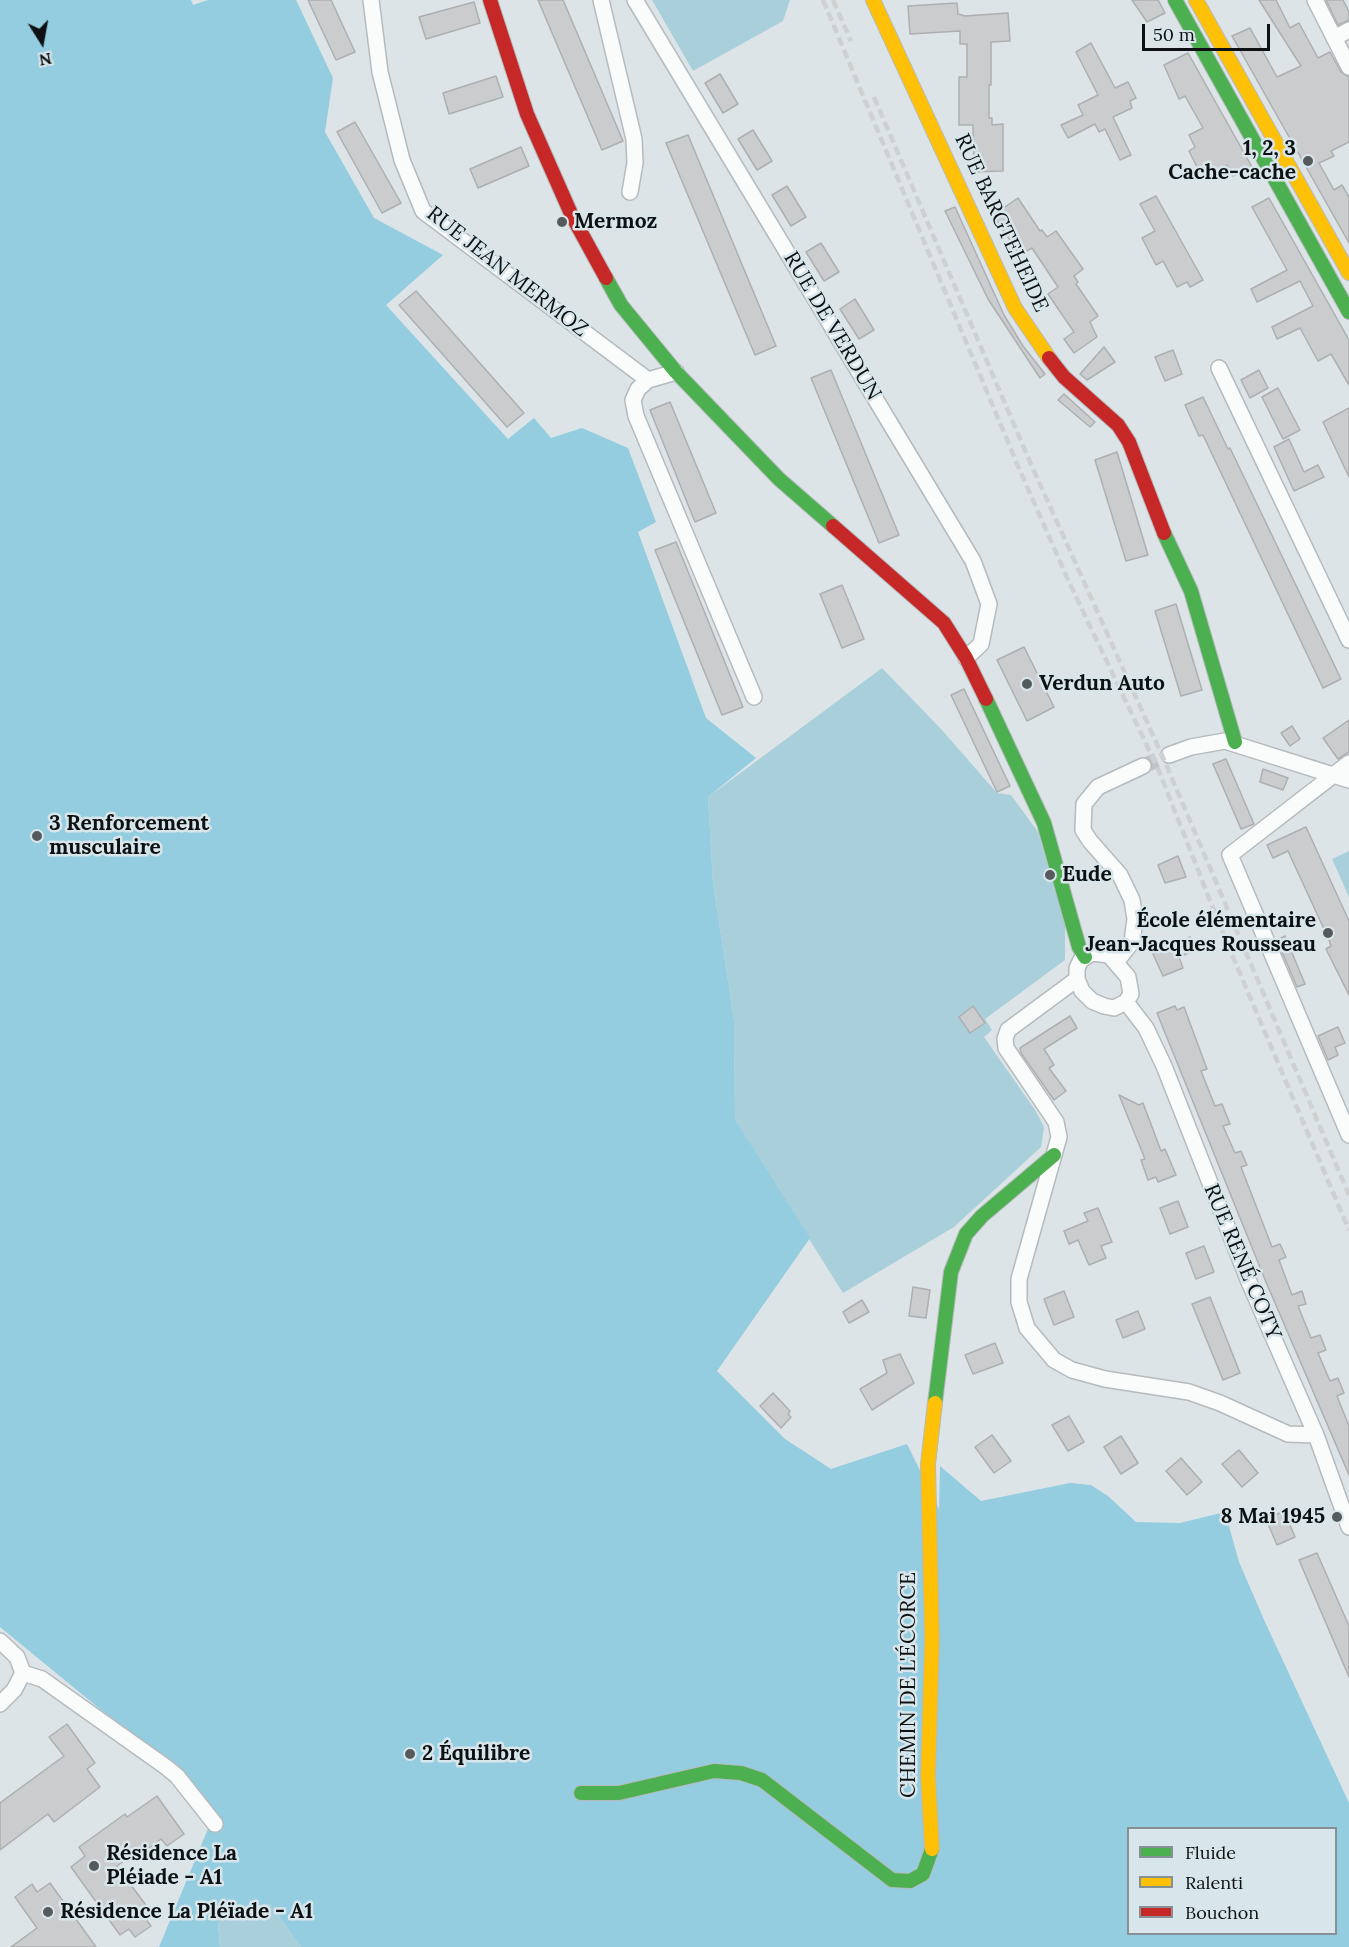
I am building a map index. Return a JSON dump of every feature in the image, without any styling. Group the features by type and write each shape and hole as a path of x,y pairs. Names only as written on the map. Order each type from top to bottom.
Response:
{"street":[{"name":"RUE JEAN MERMOZ","path":"371,0 380,72 402,159 423,211 648,380"},
{"path":"490,0 527,114 572,216 621,305 676,372 779,479 944,624 966,658 1044,823 1079,947 1085,957"},
{"path":"601,0 634,139 635,164 630,192"},
{"name":"RUE DE VERDUN","path":"634,0 974,561 989,604 981,644 966,658"},
{"name":"RUE BARGTEHEIDE","path":"873,0 1015,308 1034,339 1064,377 1118,424 1130,442 1165,536 1191,591 1235,742"},
{"path":"1174,0 1349,312"},
{"path":"1196,0 1349,273"},
{"path":"1315,0 1349,67"},
{"path":"1334,38 1349,30"},
{"path":"1219,368 1349,640"},
{"path":"676,372 648,380 638,390 633,400 636,417 754,697"},
{"path":"1170,755 1208,743 1235,742 1342,777"},
{"path":"1349,763 1342,777 1230,855 1349,1135"},
{"path":"1117,962 1132,942 1135,919 1132,900 1120,874 1083,830 1084,804 1098,787 1143,766"},
{"path":"1092,953 1101,953 1117,962 1132,986 1126,1002 1114,1008 1092,1001 1082,992 1077,979 1077,968 1085,957 1092,953"},
{"path":"1077,979 1008,1030 1005,1039 1006,1048 1056,1122 1059,1137 1019,1280 1019,1302 1027,1328 1054,1360 1072,1370 1106,1379 1189,1392 1220,1403 1288,1434 1316,1435"},
{"name":"RUE RENÉ COTY","path":"1126,1002 1146,1028 1164,1066 1249,1282 1316,1435 1349,1527"},
{"name":"CHEMIN DE L'ÉCORCE","path":"581,1792 619,1794 714,1771 741,1773 762,1780 892,1880 910,1881 923,1874 932,1853 928,1776 932,1640 928,1464 951,1272 966,1234 982,1216 1053,1155"},
{"path":"0,1641 17,1657 23,1673 14,1690 0,1704"},
{"path":"23,1673 42,1679 171,1771 215,1824"}],"shaded area":[{"path":"0,0 191,0 193,5 208,0 296,0 333,78 325,132 374,218 443,255 386,305 508,439 534,418 551,438 582,428 628,448 656,522 638,532 706,718 756,758 708,797 713,883 734,1020 735,1120 810,1238 717,1371 785,1439 831,1469 907,1444 939,1509 940,1466 981,1501 1070,1483 1091,1485 1108,1496 1136,1522 1180,1523 1225,1512 1239,1562 1349,1803 1349,1947 301,1947 270,1904 217,1911 220,1947 159,1947 210,1824 139,1741 0,1627"},
{"path":"652,0 790,0 783,21 693,71"},
{"path":"882,668 941,729 997,793 1011,795 1038,832 1065,925 1065,960 985,1019 992,1030 984,1037 1035,1110 1044,1127 1041,1147 954,1227 843,1293 735,1121 734,1020 713,883 708,797"},
{"path":"1349,851 1349,897 1332,859"},
{"path":"270,1904 301,1947 220,1947 217,1910"}],"building":[{"path":"308,0 331,0 355,52 336,60"},
{"path":"538,0 563,0 623,141 602,150"},
{"path":"1132,0 1158,0 1165,13 1147,22"},
{"path":"1259,0 1276,0 1290,28 1299,23 1318,58 1330,52 1341,72 1349,77 1349,142 1331,151 1334,156 1319,163 1334,190 1342,185 1349,197 1349,243 1232,36 1250,28 1277,77 1301,66"},
{"path":"1326,0 1343,0 1349,12 1349,20 1338,25"},
{"path":"474,2 480,23 426,39 419,17"},
{"path":"957,3 958,14 965,16 1008,13 1010,41 991,42 991,85 989,85 989,118 992,118 992,125 1003,124 1003,171 974,172 973,125 959,125 959,77 967,77 967,44 960,44 960,31 910,34 908,6"},
{"path":"1091,43 1115,88 1128,82 1136,98 1130,101 1132,108 1113,117 1131,155 1120,160 1105,129 1099,132 1095,124 1068,138 1061,125 1083,115 1078,105 1098,95 1076,52"},
{"path":"1188,53 1252,167 1233,176 1227,165 1211,172 1210,169 1200,173 1189,151 1195,147 1189,135 1203,128 1185,96 1179,99 1164,65"},
{"path":"720,74 738,104 723,113 705,83"},
{"path":"496,76 503,97 449,114 443,93"},
{"path":"355,122 401,203 382,213 337,132"},
{"path":"753,130 772,161 757,170 738,139"},
{"path":"688,135 776,346 755,355 666,143"},
{"path":"521,147 529,166 478,188 470,169"},
{"path":"787,186 806,217 791,226 772,195"},
{"path":"1156,196 1203,280 1190,287 1187,282 1177,287 1163,261 1156,265 1142,238 1155,231 1140,204"},
{"path":"1018,198 1040,231 1042,230 1047,237 1056,231 1083,269 1074,276 1078,282 1076,284 1098,316 1090,322 1097,337 1074,353 1064,339 1074,332 1048,294 1058,287 1032,248 1020,255 993,215"},
{"path":"1269,198 1349,340 1349,385 1331,354 1318,361 1300,328 1277,339 1272,327 1313,306 1300,281 1257,302 1251,289 1287,270 1252,207"},
{"path":"955,207 1004,315 1023,346 1045,374 1040,378 988,299 945,211"},
{"path":"821,243 839,272 824,281 806,252"},
{"path":"416,291 524,413 507,427 399,305"},
{"path":"855,299 874,330 859,339 840,309"},
{"path":"1104,347 1115,362 1087,380 1080,374"},
{"path":"1173,350 1182,374 1165,381 1155,357"},
{"path":"831,370 899,535 879,543 811,378"},
{"path":"1259,370 1268,388 1250,398 1241,380"},
{"path":"1278,388 1300,430 1283,439 1262,397"},
{"path":"1064,394 1095,422 1090,427 1058,400"},
{"path":"1203,397 1228,449 1230,448 1341,679 1323,688 1203,435 1199,436 1185,405"},
{"path":"670,402 716,513 695,522 650,410"},
{"path":"1349,408 1349,477 1323,422"},
{"path":"1289,439 1304,472 1318,465 1324,477 1294,491 1274,447"},
{"path":"1117,452 1148,555 1126,561 1095,460"},
{"path":"676,542 743,707 722,715 655,550"},
{"path":"842,585 864,639 842,648 820,594"},
{"path":"1176,604 1202,690 1181,696 1155,611"},
{"path":"1024,647 1054,707 1027,721 997,660"},
{"path":"964,689 1010,786 997,792 951,695"},
{"path":"1349,720 1349,752 1338,759 1323,738"},
{"path":"1292,726 1300,739 1290,746 1281,733"},
{"path":"1226,759 1254,824 1241,829 1213,764"},
{"path":"1263,769 1288,778 1283,790 1260,782"},
{"path":"1306,827 1349,921 1349,995 1326,949 1331,946 1329,940 1288,851 1273,858 1267,845"},
{"path":"1178,856 1186,877 1165,883 1158,865"},
{"path":"1285,936 1305,984 1297,987 1277,940"},
{"path":"1190,937 1195,950 1179,957 1183,968 1163,976 1153,954"},
{"path":"973,1006 985,1023 970,1033 959,1017"},
{"path":"1175,1006 1177,1010 1184,1007 1207,1069 1201,1071 1215,1106 1222,1104 1230,1124 1223,1126 1235,1153 1241,1151 1247,1165 1241,1167 1272,1247 1280,1244 1286,1257 1279,1260 1292,1295 1302,1291 1306,1304 1298,1306 1311,1338 1320,1335 1326,1350 1318,1353 1330,1381 1338,1378 1344,1393 1337,1396 1349,1426 1349,1475 1266,1282 1157,1013"},
{"path":"1070,1016 1077,1028 1044,1049 1054,1065 1049,1068 1066,1091 1054,1100 1021,1053 1020,1048"},
{"path":"1338,1027 1345,1043 1335,1047 1338,1055 1328,1060 1318,1036"},
{"path":"1119,1095 1139,1105 1143,1103 1161,1151 1165,1149 1176,1175 1158,1182 1156,1177 1148,1180 1141,1160 1145,1159"},
{"path":"1178,1201 1188,1227 1170,1234 1160,1208"},
{"path":"1098,1208 1112,1242 1101,1246 1106,1258 1089,1265 1078,1240 1069,1244 1064,1231 1088,1221 1084,1213"},
{"path":"1204,1246 1214,1272 1196,1279 1186,1253"},
{"path":"913,1287 930,1290 926,1318 909,1316"},
{"path":"1064,1291 1074,1317 1054,1325 1044,1299"},
{"path":"1210,1297 1240,1373 1223,1380 1192,1304"},
{"path":"862,1300 869,1312 849,1323 843,1312"},
{"path":"1138,1311 1145,1329 1123,1338 1116,1320"},
{"path":"995,1343 1003,1363 973,1374 965,1355"},
{"path":"900,1354 914,1383 872,1410 860,1389 887,1373 883,1360"},
{"path":"773,1393 790,1411 788,1414 791,1417 781,1428 760,1406"},
{"path":"1069,1416 1084,1442 1068,1451 1052,1425"},
{"path":"992,1435 1011,1461 994,1473 975,1447"},
{"path":"1121,1436 1138,1463 1121,1474 1104,1447"},
{"path":"1239,1450 1258,1473 1242,1487 1222,1464"},
{"path":"1181,1458 1202,1482 1187,1495 1166,1471"},
{"path":"1284,1511 1295,1537 1277,1545 1266,1519"},
{"path":"1317,1553 1349,1626 1349,1677 1299,1560"},
{"name":"Résidence La Pléiade - A1","path":"67,1724 95,1763 87,1769 100,1787 54,1822 48,1814 0,1850 0,1803 64,1756 49,1737"},
{"name":"Résidence La Pléiade - A1","path":"157,1796 184,1834 167,1846 161,1839 150,1848 147,1844 117,1866 151,1912 144,1917 151,1926 135,1937 129,1929 120,1935 71,1867 85,1856 79,1847 125,1814 127,1817"},
{"name":"Résidence La Pléïade - A1","path":"50,1883 96,1947 11,1947 37,1928 15,1897 32,1884 37,1892"}],"tunnel":[{"path":"1143,766 1169,755"}],"railway":[{"path":"823,0 1018,466 1069,582 1159,771 1224,936 1349,1230"},
{"path":"833,0 851,41"},
{"path":"874,97 1030,462 1165,762 1349,1195"}],"traffic: fast":[{"path":"1175,0 1349,312"},
{"path":"606,278 621,305 676,372 779,479 833,526"},
{"path":"1164,533 1191,591 1235,742"},
{"path":"986,699 1044,823 1079,947 1085,957"},
{"path":"935,1403 951,1272 966,1234 982,1216 1054,1155"},
{"path":"581,1793 619,1793 714,1771 741,1773 762,1780 892,1880 910,1881 923,1874 932,1849"}],"traffic: slow":[{"path":"873,0 1015,308 1049,358"},
{"path":"1196,0 1349,273"},
{"path":"932,1849 928,1776 932,1640 928,1464 935,1403"}],"traffic: jam":[{"path":"490,0 527,114 572,216 606,278"},
{"path":"1049,358 1064,377 1118,425 1129,442 1164,533"},
{"path":"833,526 944,623 966,658 986,699"}],"place":[{"name":"1, 2, 3 Cache-cache","path":"1308,161"},
{"name":"Mermoz","path":"562,222"},
{"name":"Verdun Auto","path":"1027,684"},
{"name":"3 Renforcement musculaire","path":"37,836"},
{"name":"Eude","path":"1050,875"},
{"name":"École élémentaire Jean-Jacques Rousseau","path":"1328,933"},
{"name":"8 Mai 1945","path":"1337,1517"},
{"name":"2 Équilibre","path":"410,1754"},
{"name":"Résidence La Pléiade - A1","path":"94,1866"},
{"name":"Résidence La Pléïade - A1","path":"48,1912"}]}
